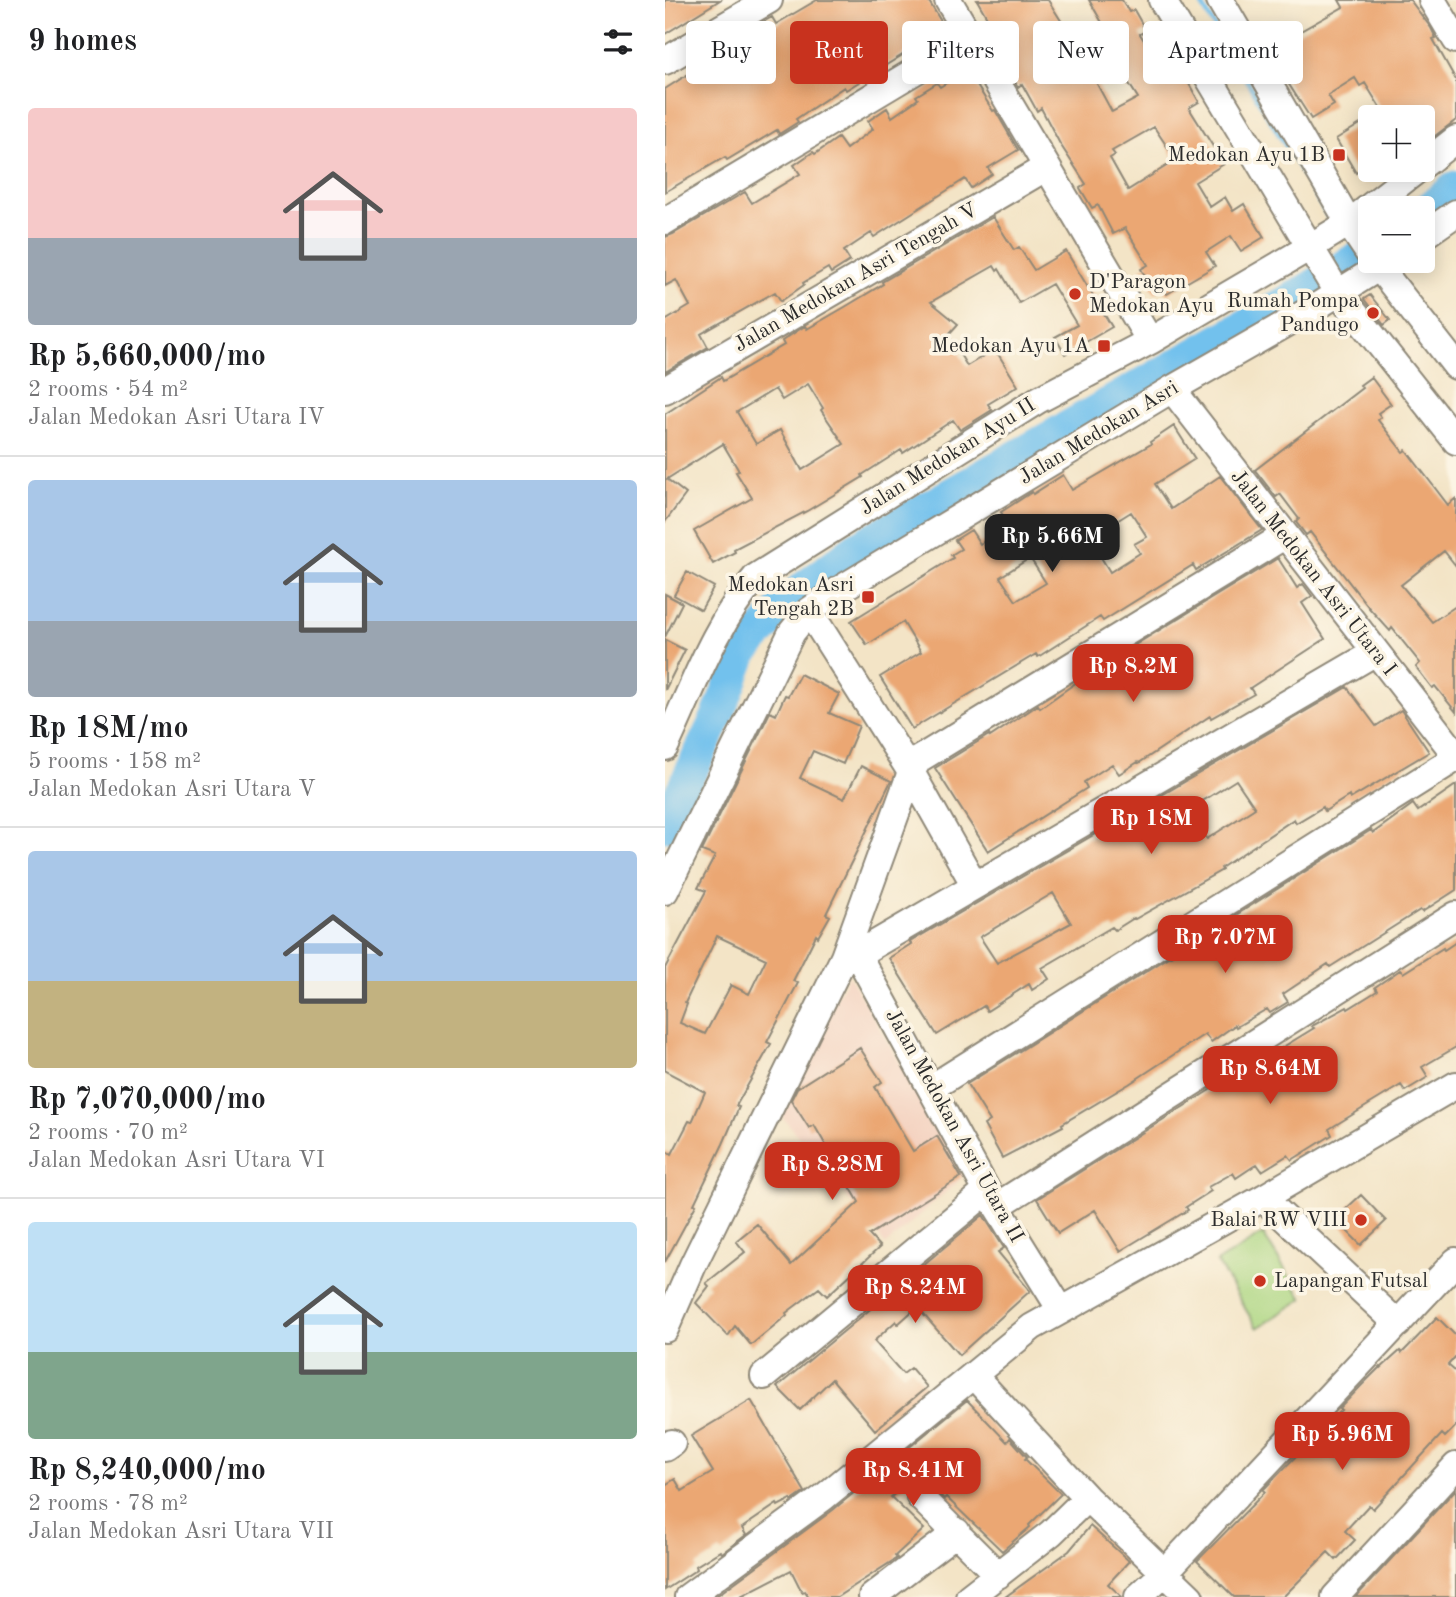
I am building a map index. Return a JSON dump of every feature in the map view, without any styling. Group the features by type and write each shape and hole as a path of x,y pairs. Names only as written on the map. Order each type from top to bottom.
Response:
{"street":[{"path":"665,61 769,0"},
{"path":"949,0 961,21"},
{"path":"1162,0 1337,290 1456,441"},
{"path":"1220,0 1358,236"},
{"path":"1432,0 1456,40"},
{"path":"665,221 902,79"},
{"path":"997,84 1150,341"},
{"path":"1435,156 1456,139"},
{"name":"Jalan Medokan Asri Tengah V","path":"665,390 1047,167"},
{"path":"1312,250 1351,227 1403,182"},
{"path":"1435,228 1456,213"},
{"name":"Jalan Medokan Ayu II","path":"665,746 722,628 739,597 756,577 1038,400 1312,250"},
{"name":"Jalan Medokan Asri","path":"665,891 792,632 809,611 839,590 1361,273"},
{"path":"1387,273 1456,366"},
{"name":"Jalan Medokan Asri Utara I","path":"1172,389 1456,757"},
{"path":"665,1329 699,1252 850,950 911,772 919,759 1284,536"},
{"path":"809,611 911,772 974,884"},
{"path":"850,950 974,884 1374,653"},
{"path":"931,1088 1456,757"},
{"path":"764,1376 992,1198 1456,915"},
{"name":"Jalan Medokan Asri Utara II","path":"850,950 992,1198 1061,1310"},
{"path":"688,1597 824,1497 1032,1327 1456,1086"},
{"path":"1263,1198 1398,1324"},
{"path":"1138,1597 1164,1573 1456,1261"},
{"path":"974,1376 1087,1497 1190,1597"},
{"path":"1335,1597 1456,1466"},
{"path":"920,1497 998,1575"},
{"path":"969,1597 1051,1533 1087,1497"},
{"path":"872,1597 957,1532"}],"shaded area":[{"path":"849,976 965,1175 886,1245 772,1104"}],"green space":[{"name":"Lapangan Futsal","path":"1263,1234 1303,1299 1257,1328 1217,1262"}],"building":[{"path":"665,0 720,0 686,21 665,34"},
{"path":"817,0 928,0 941,21 902,21 902,55 888,64 888,21 790,21 790,84 856,84 846,90 844,87 796,119 798,122 779,134 777,130 665,192 665,89 686,76 686,84 776,84 776,24"},
{"path":"977,0 1048,0 1061,21 1033,21 1033,84 1097,84 1112,112 1138,98 1129,84 1129,21 1101,21 1089,0 1122,0 1129,12 1134,10 1143,26 1143,32 1140,34 1143,39 1143,84 1189,84 1199,102 1189,108 1224,164 1195,182 1210,207 1225,197 1233,211 1244,204 1264,237 1241,251 1231,236 1206,252 1215,266 1167,294 1163,288 1155,293 1141,269 1148,265 1125,228 1113,234 1098,205 1092,208 1080,188 1086,184 1041,108 1037,111 1022,84 1018,87 1019,21 989,21","holes":["1154,127 1176,160 1128,190 1110,158 1115,155 1112,151"]},
{"path":"1339,0 1410,0 1431,28 1436,38 1433,39 1456,80 1456,120 1435,136 1435,105 1379,105 1365,83 1360,86 1355,78 1328,95 1334,105 1311,119 1289,84 1303,84 1303,30 1343,7"},
{"path":"935,84 940,87 945,84 976,84 993,111 995,110 1018,150 988,168 992,174 971,188 965,179 874,237 871,233 844,251 850,261 831,273 828,268 781,301 775,292 701,334 708,347 665,372 665,321 690,306 676,280 665,286 665,237 745,192 752,203 800,174 794,165 813,152 815,154 838,138 846,149 873,129 868,121 887,108 892,117 918,99 916,96"},
{"path":"1358,125 1356,173 1336,139"},
{"path":"993,217 1014,250 1019,247 1034,270 1066,251 1112,327 1065,354 1055,337 1077,325 1052,284 1019,303 999,269 997,271 994,266 931,302 958,324 948,335 967,366 995,349 1018,386 988,404 992,410 960,430 953,420 807,511 734,549 735,552 713,564 694,531 752,498 723,444 667,479 686,494 665,522 665,414 721,377 723,381 784,345 782,341 794,333 805,326 807,329 845,307 883,284 882,282","holes":["808,384 823,408 821,410 844,444 802,470 780,430 756,444 737,412 775,389 782,400"]},
{"path":"1370,295 1390,320 1384,325 1364,299"},
{"path":"1371,377 1391,404 1378,413 1381,417 1378,420 1403,452 1406,450 1448,505 1456,498 1456,566 1444,551 1401,585 1432,622 1456,606 1456,712 1416,667 1420,663 1392,628 1390,631 1370,609 1310,532 1306,535 1296,522 1299,519 1280,494 1276,497 1255,470 1362,388 1360,385"},
{"path":"1174,426 1195,459 1155,484 1171,509 1220,476 1262,530 1196,570 1193,565 1103,621 1100,617 1038,657 1036,654 912,729 880,677 921,652 903,622 867,645 851,621 953,558 951,555 961,549 955,540 971,530 980,544 1009,526 1001,512 1032,492 1033,494 1063,475 1072,490 1151,444 1150,442","holes":["1131,512 1147,537 1134,544 1140,553 1110,572 1094,546 1101,542 1096,534","1030,558 1046,583 1016,601 1000,577"]},
{"path":"1278,558 1297,588 1303,584 1312,596 1302,603 1325,639 1250,688 1254,694 1211,718 1210,716 1119,774 1112,764 1084,782 1087,788 988,851 935,768 989,735 990,737 1038,705 1040,708 1087,675 1089,678 1137,648 1135,645"},
{"path":"687,572 714,587 701,610 674,595"},
{"path":"665,594 682,603 665,637"},
{"path":"665,640 685,650 665,690"},
{"path":"800,674 839,694 829,713 859,726 843,764 813,751 800,778 844,799 861,766 891,781 826,914 830,916 818,937 816,935 793,981 798,983 767,1042 771,1044 736,1106 739,1107 694,1204 696,1205 665,1262 665,1151 672,1154 689,1121 692,1122 705,1092 665,1071 665,968 706,891 698,888 715,856 702,851 770,712 776,715 785,695 788,696","holes":["717,936 766,959 749,994 731,985 705,1034 680,1023 687,1004 685,1003"]},
{"path":"1347,687 1376,726 1401,710 1429,752 1350,799 1349,796 1325,811 1323,807 1296,823 1294,819 1221,868 1222,870 1115,930 1112,927 1042,968 1049,979 1032,990 1029,984 987,1011 984,1006 937,1035 889,958 911,944 910,942","holes":["1236,780 1255,808 1207,839 1189,813 1192,811 1190,809","1053,893 1071,923 997,963 980,937"]},
{"path":"1456,785 1456,890 1330,967 1328,964 1283,994 1288,1002 1270,1013 1267,1009 1236,1027 1235,1025 1211,1042 1205,1034 1062,1124 1063,1126 1002,1158 984,1125 990,1121 967,1084 1371,830 1373,833 1413,804 1418,811"},
{"path":"1456,942 1456,1047 1422,1067 1428,1077 1405,1091 1401,1085 1329,1129 1332,1135 1292,1160 1288,1155 1262,1171 1257,1164 1236,1178 1233,1173 1208,1187 1211,1191 1186,1207 1188,1210 1120,1251 1095,1210 1058,1233 1037,1199 1237,1073 1239,1076 1266,1060 1265,1058 1314,1028 1312,1026 1377,991 1375,987 1400,970 1403,973"},
{"path":"860,1048 882,1082 875,1087 913,1151 937,1136 961,1177 869,1235 880,1247 827,1296 819,1288 751,1345 735,1326 728,1336 696,1303 709,1286 706,1283 745,1252 736,1241 757,1224 791,1265 859,1202 814,1125 809,1128 791,1100 797,1088"},
{"name":"Balai RW VIII","path":"1361,1195 1386,1221 1361,1245 1335,1219"},
{"path":"983,1215 1004,1248 998,1252 1030,1291 959,1355 917,1307 874,1341 903,1374 911,1368 927,1387 875,1430 832,1379 800,1410 777,1387"},
{"path":"1437,1317 1456,1336 1456,1356 1448,1365 1456,1372 1456,1426 1445,1437 1442,1434 1373,1509 1369,1505 1345,1531 1355,1540 1336,1560 1328,1552 1283,1597 1234,1597 1197,1561 1265,1492 1263,1490 1362,1385 1400,1351 1402,1353"},
{"path":"751,1400 805,1492 792,1501 791,1499 778,1506 777,1504 742,1528 746,1535 722,1553 720,1551 696,1566 697,1569 665,1590 665,1485 675,1479 682,1491 713,1472 691,1436"},
{"path":"967,1400 1007,1442 1010,1438 1027,1457 1025,1459 1061,1494 1030,1527 1002,1551 946,1497 944,1499 925,1480 920,1482 915,1477 891,1497 924,1529 895,1556 897,1558 837,1597 809,1597 805,1591 802,1592 791,1570 739,1597 715,1597 833,1510"},
{"path":"1456,1489 1456,1597 1356,1597"},
{"path":"1090,1526 1129,1561 1108,1584 1122,1597 1005,1597 1069,1551"}],"waterway":[{"path":"1199,0 1329,218"},
{"path":"1435,204 1456,187"},
{"path":"665,826 719,713 742,653 793,596 856,548 1302,293 1358,258"}],"place":[{"name":"Medokan Ayu 1B","path":"1339,155"},
{"name":"D'Paragon Medokan Ayu","path":"1075,294"},
{"name":"Rumah Pompa Pandugo","path":"1373,313"},
{"name":"Medokan Ayu 1A","path":"1104,346"},
{"name":"Medokan Asri Tengah 2B","path":"868,597"},
{"name":"Balai RW VIII","path":"1361,1220"},
{"name":"Lapangan Futsal","path":"1260,1281"}]}
